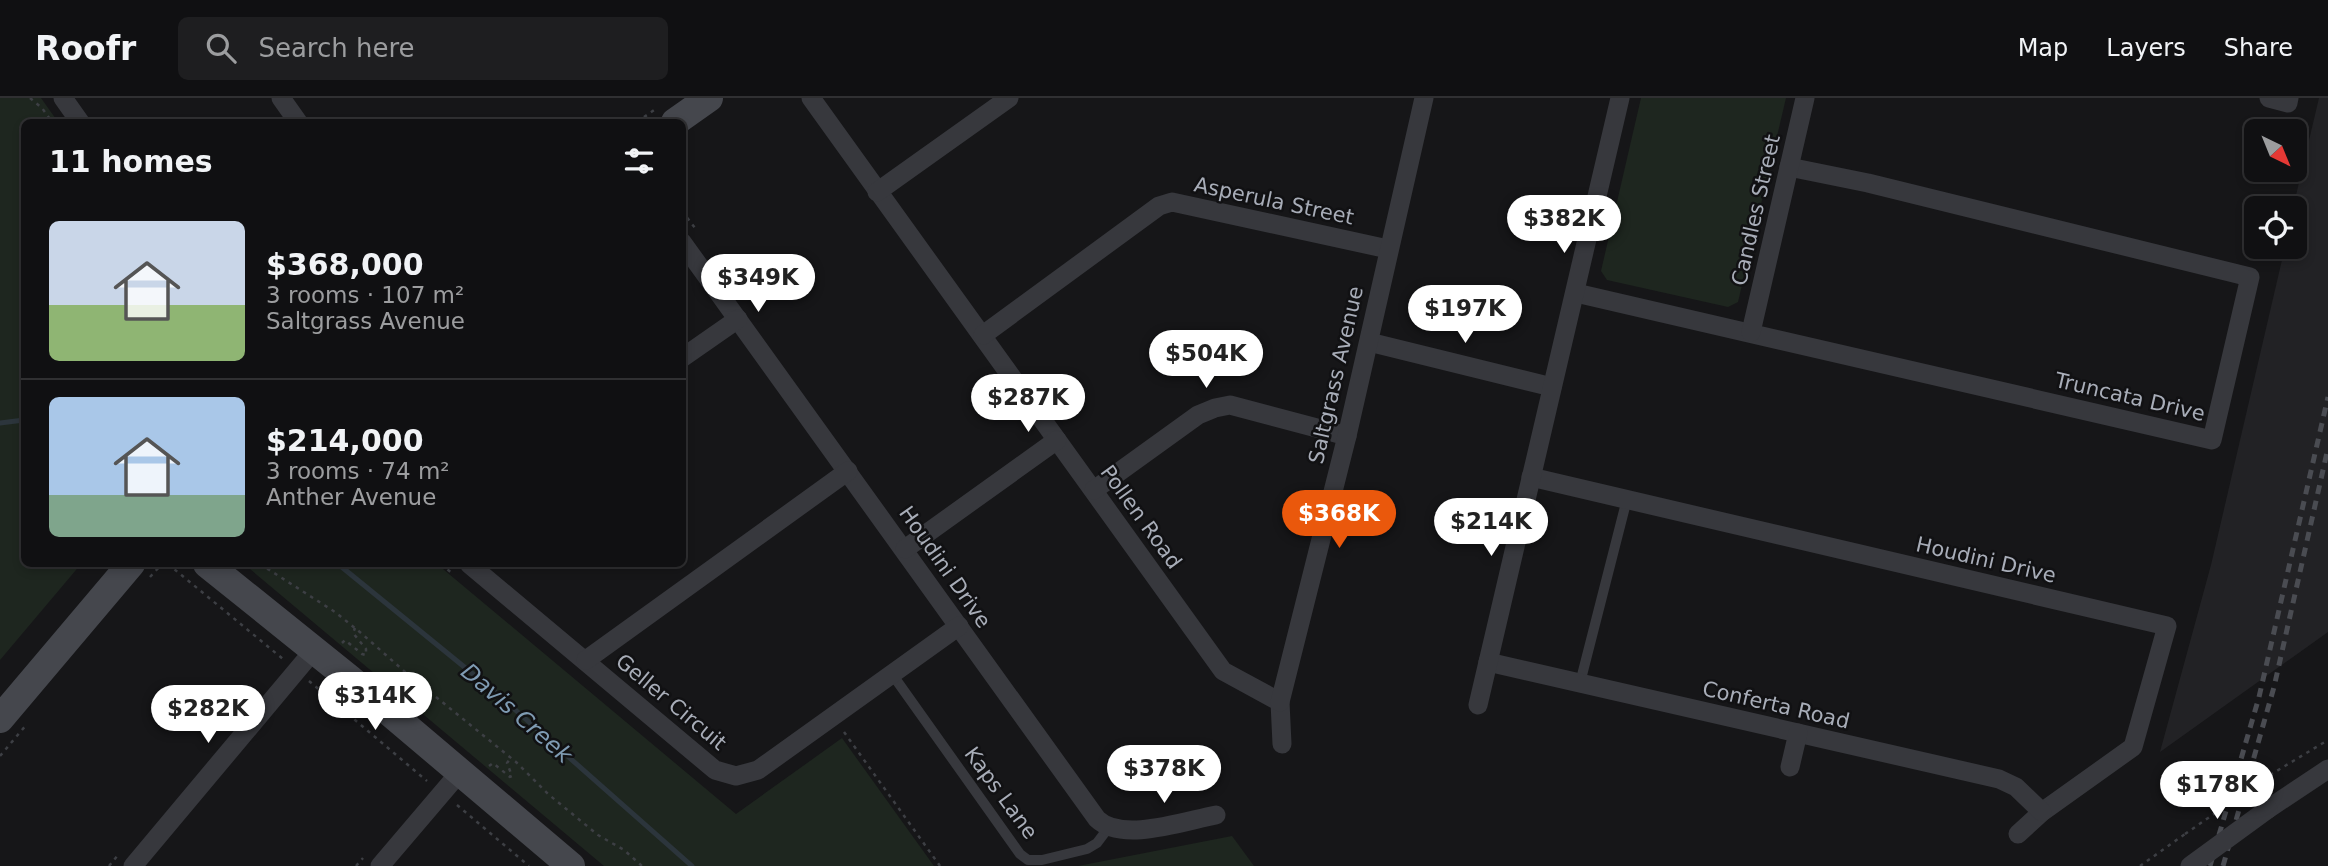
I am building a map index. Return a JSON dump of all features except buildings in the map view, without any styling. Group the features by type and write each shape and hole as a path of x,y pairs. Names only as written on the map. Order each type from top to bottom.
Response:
{"street":[{"path":"62,98 78,119"},
{"path":"281,98 296,119"},
{"path":"679,119 709,98"},
{"name":"Pollen Road","path":"811,98 1223,671 1280,702"},
{"path":"877,192 1009,98"},
{"name":"Saltgrass Avenue","path":"1280,702 1347,436 1424,98"},
{"path":"1478,705 1620,98"},
{"name":"Candles Street","path":"1751,332 1805,98"},
{"path":"2269,98 2288,103 2289,98"},
{"name":"Truncata Drive","path":"1576,293 2212,440 2249,276 1868,183 1789,167"},
{"name":"Asperula Street","path":"983,335 1159,206 1172,202 1388,249"},
{"name":"Houdini Drive","path":"686,248 1097,819 1109,827"},
{"path":"686,355 738,319"},
{"path":"1369,342 1552,387"},
{"path":"1094,490 1198,415 1215,408 1230,405 1347,436"},
{"path":"905,549 1057,440"},
{"path":"586,660 848,471"},
{"name":"Houdini Drive","path":"1531,477 2167,626 2133,747 2042,813 2018,834"},
{"path":"0,719 128,567"},
{"path":"210,567 305,660 451,783 571,866"},
{"name":"Geller Circuit","path":"473,567 723,774 747,775 758,770 959,626"},
{"path":"133,866 305,660"},
{"name":"Conferta Road","path":"1488,662 1999,779 2016,787 2042,813"},
{"path":"1280,702 1282,744"},
{"path":"1790,767 1798,733"},
{"path":"2190,866 2328,769"},
{"path":"380,866 451,783"},
{"path":"1109,827 1134,831 1216,815"}],"lane":[{"path":"1580,683 1627,499"},
{"name":"Kaps Lane","path":"892,674 1020,854 1028,860 1042,860 1087,849 1097,843 1109,827"}],"path":[{"path":"30,98 50,119"},
{"path":"172,567 305,660 451,783 529,866"},
{"path":"265,567 335,612 516,762 548,794 598,835 624,850 642,866"},
{"path":"832,716 940,866"},
{"path":"2140,866 2270,775 2328,740"}],"shaded area":[{"path":"0,98 41,98 56,119 21,119 21,567 78,567 0,660"},
{"path":"1641,98 1786,98 1738,302 1728,307 1607,280 1601,271"},
{"path":"2319,98 2328,98 2328,632 2160,752 2211,565 2282,259 2307,259 2307,196 2296,196 2299,182 2307,182 2307,149"},
{"path":"248,567 441,567 736,814 842,738 934,866 604,866"},
{"path":"1232,836 1254,866 1078,866"}],"waterway":[{"name":"Davis Creek","path":"0,423 21,420"},
{"name":"Davis Creek","path":"342,567 495,692 692,866"}],"railway":[{"path":"2210,866 2259,697 2328,397"},
{"path":"2223,866 2274,687 2328,448"}]}
